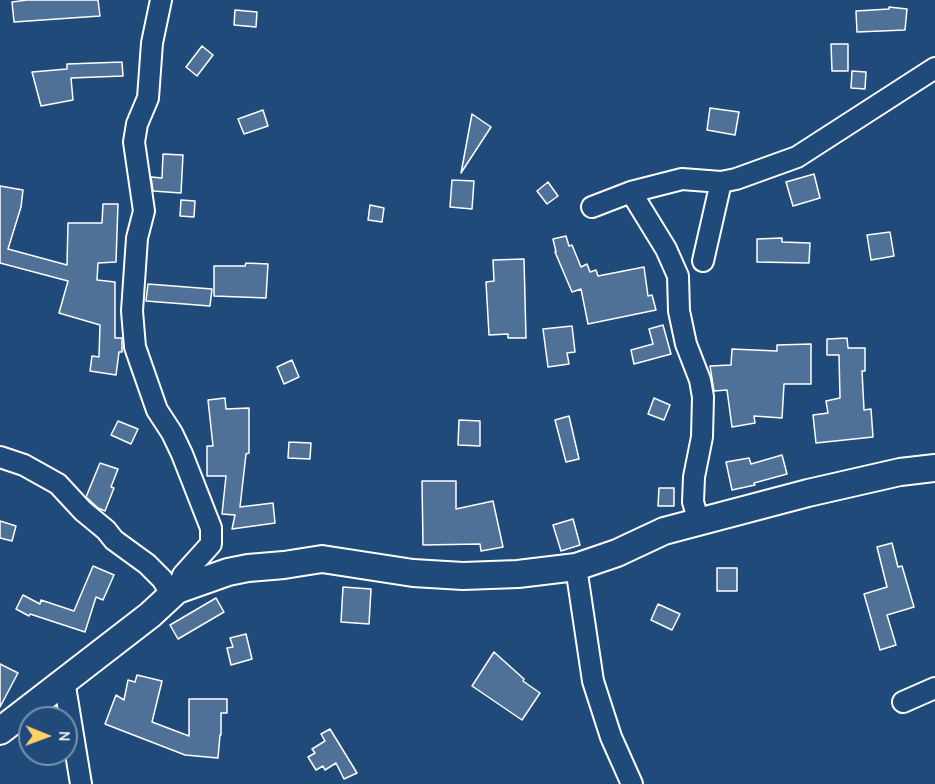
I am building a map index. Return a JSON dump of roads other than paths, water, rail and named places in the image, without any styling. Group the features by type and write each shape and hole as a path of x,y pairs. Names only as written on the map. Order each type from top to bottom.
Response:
{"street":[{"path":"161,0 152,43 148,98 137,124 134,142 144,211 137,238 132,311 135,346 154,400 182,454 211,528 211,544 208,550 183,575 175,592"},
{"path":"592,207 631,192 682,179 721,182 759,172 797,157 935,68"},
{"path":"703,261 721,182"},
{"path":"631,192 666,249 678,276 680,311 686,344 700,380 703,398 702,437 694,477 693,502 699,522"},
{"path":"0,457 24,465 58,484 83,512 106,530 114,540 147,564 175,592"},
{"path":"0,731 150,615 175,592 228,572 322,559 413,573 463,576 518,574 576,567 616,553 664,531 808,493 900,472 935,468"},
{"path":"576,567 593,681 611,737 632,784"},
{"path":"64,680 81,784"},
{"path":"903,702 935,688"}]}
